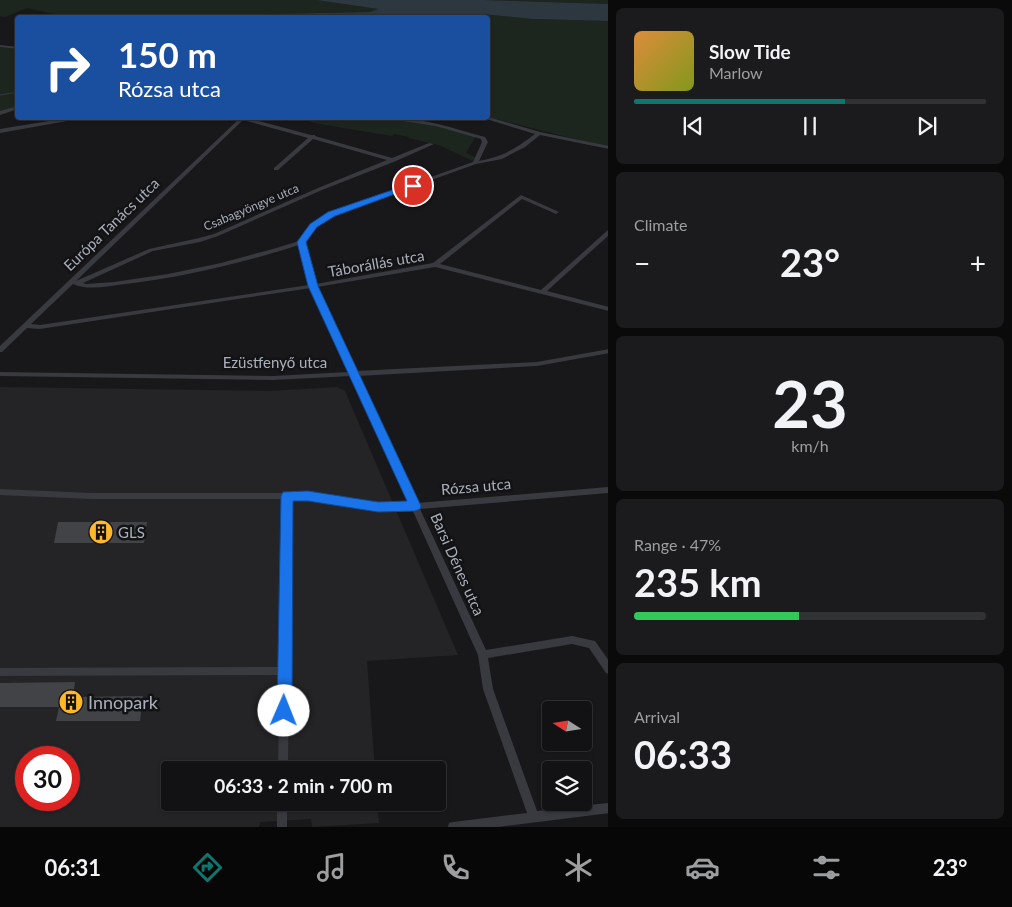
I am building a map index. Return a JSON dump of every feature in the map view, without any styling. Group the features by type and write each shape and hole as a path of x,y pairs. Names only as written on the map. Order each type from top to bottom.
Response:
{"street":[{"path":"0,46 15,48"},
{"path":"0,113 15,108"},
{"path":"490,119 539,134 608,148"},
{"path":"0,131 62,120"},
{"name":"Európa Tanács utca","path":"0,350 74,282 240,120"},
{"path":"250,120 394,160"},
{"path":"410,120 437,124 483,138 485,142 474,163"},
{"path":"74,282 86,286 106,285 175,276 270,253 301,242 314,226 332,214 474,163 505,156 539,134"},
{"path":"276,168 313,136"},
{"name":"Csabagyöngye utca","path":"74,282 151,250 216,235 320,189 431,144"},
{"path":"435,265 520,197 556,212"},
{"path":"542,292 608,231"},
{"name":"Barsi Dénes utca","path":"301,242 313,286 483,655 488,689 534,818"},
{"name":"Táborállás utca","path":"25,326 40,327 313,286 435,265 608,309"},
{"name":"Ezüstfenyő utca","path":"0,374 273,378 537,364 608,351"},
{"name":"Rózsa utca","path":"0,492 91,496 308,496 378,507 415,506 608,490"},
{"path":"283,761 287,496"},
{"path":"483,655 572,640 592,644 608,670"},
{"path":"0,672 285,671"},
{"path":"453,827 608,808"},
{"path":"282,811 282,827"}],"shaded area":[{"path":"0,0 316,0 378,9 370,12 265,15 58,15 27,8 5,17 0,16"},
{"path":"316,0 483,0 608,4 608,21 533,19 481,14 265,15 370,12 378,9"},
{"path":"483,0 608,0 608,4"},
{"path":"481,14 533,19 608,21 608,147 490,118 490,15 373,15"},
{"path":"0,47 15,49 15,108 0,113"},
{"path":"305,120 403,120 435,125 476,136 466,153 475,157 473,161 439,145 409,137 314,123"},
{"path":"0,387 270,391 337,387 345,391 458,655 367,661 374,761 161,761 161,811 378,811 379,823 312,827 311,819 260,822 259,827 0,827"}],"building":[{"name":"GLS","path":"58,522 147,522 144,543 54,543"},
{"name":"Innopark","path":"75,682 73,697 143,696 140,721 56,721 59,707 0,707 0,683"}],"waterway":[{"path":"0,95 15,92"}],"place":[{"name":"GLS","path":"101,532"},
{"name":"Innopark","path":"71,702"}],"route":[{"path":"284,711 287,496 308,496 378,507 415,506 313,286 301,242 320,220 332,214 413,186"}]}
